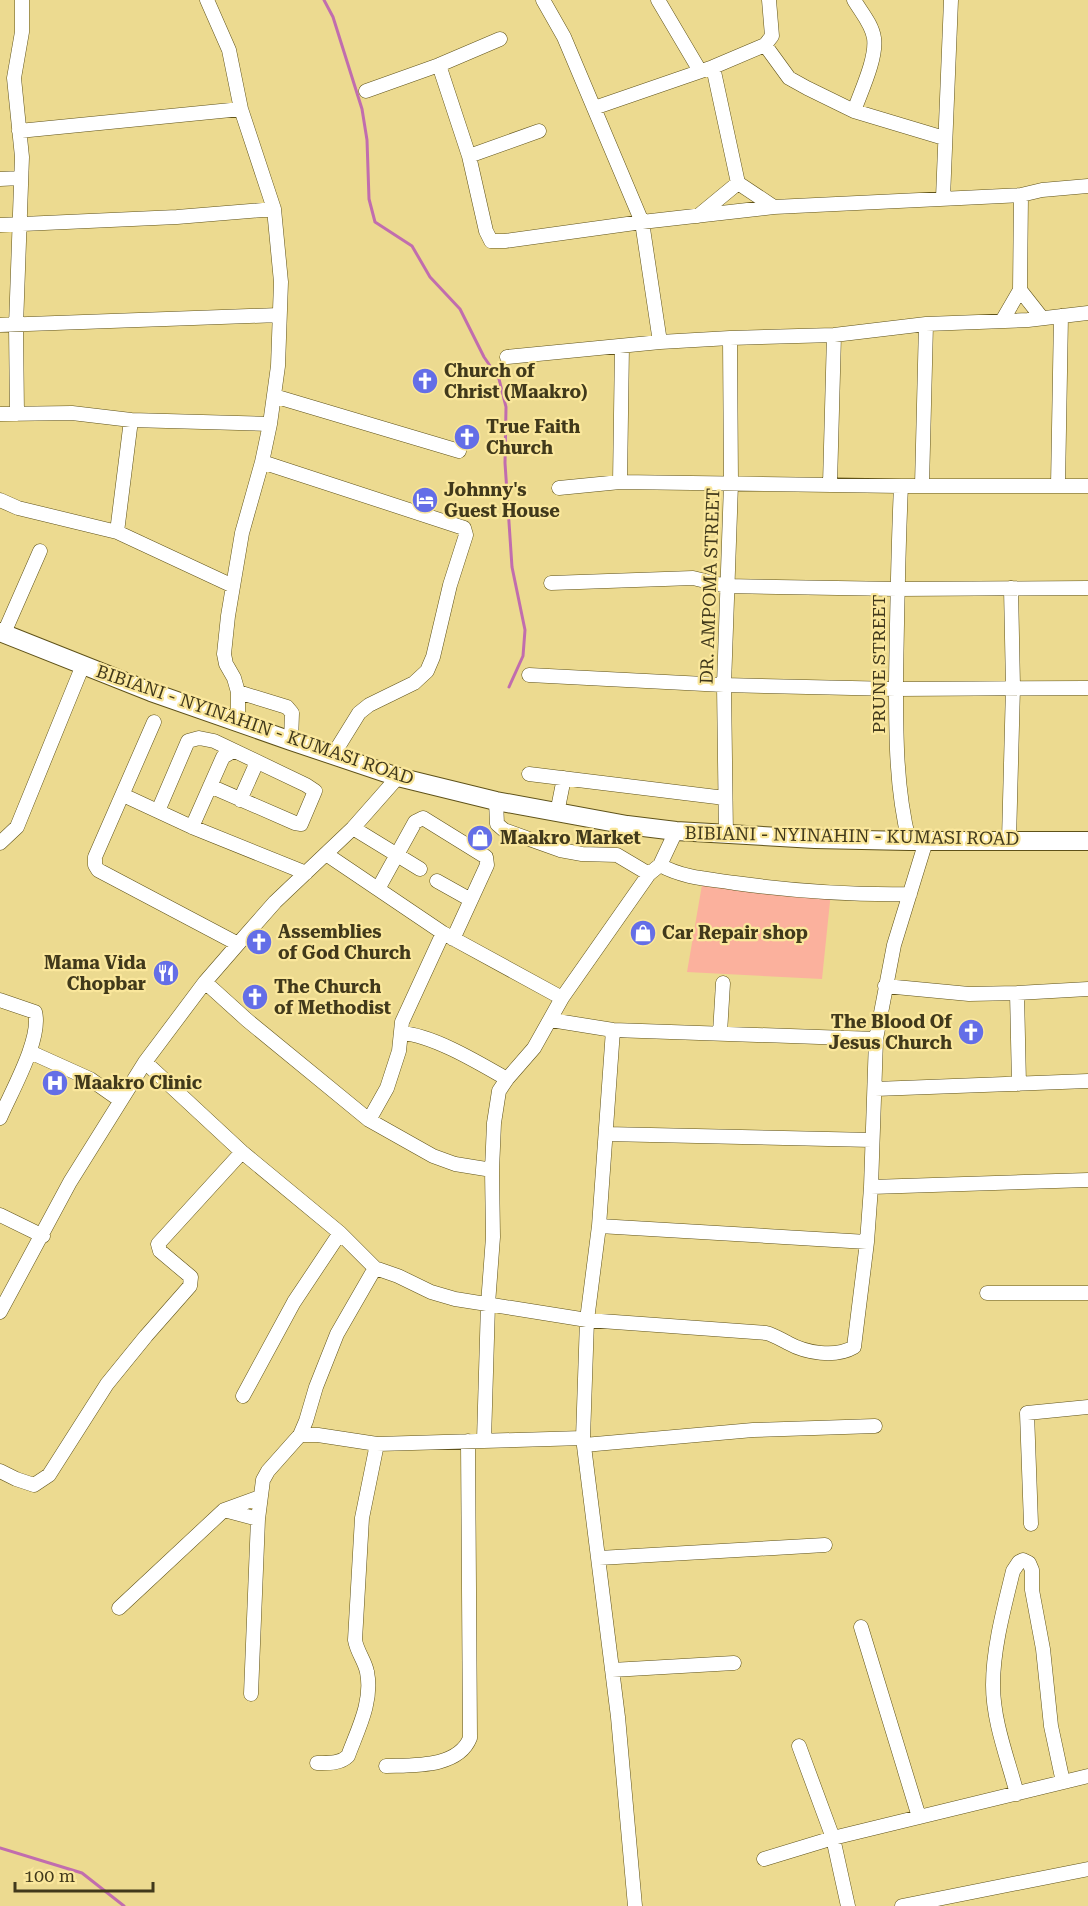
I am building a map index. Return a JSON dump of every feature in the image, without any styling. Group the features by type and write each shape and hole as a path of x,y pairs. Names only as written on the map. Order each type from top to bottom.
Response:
{"main road":[{"name":"BIBIANI - NYINAHIN - KUMASI ROAD","path":"2,633 238,723 398,777 557,813 627,825 726,835 917,841 1088,841"}],"street":[{"path":"16,414 16,326 22,157 19,131 7,79 22,32 22,0"},
{"path":"207,0 229,50 241,109 274,209 281,282 278,366 270,424 242,533 224,654 238,692 238,723"},
{"path":"543,0 564,36 642,222 660,342"},
{"path":"658,0 706,69 738,183 774,207"},
{"path":"594,108 706,69 765,45 772,36 769,0"},
{"path":"854,0 870,26 875,51 854,111"},
{"path":"943,198 951,0"},
{"path":"366,91 438,65 500,39"},
{"path":"765,45 789,78 854,111 944,138"},
{"path":"438,65 469,156 486,231 491,241 774,207 1021,195 1042,190 1088,186"},
{"path":"19,131 241,109"},
{"path":"469,156 539,131"},
{"path":"0,179 21,178"},
{"path":"698,216 738,183"},
{"path":"1002,321 1020,290 1021,195"},
{"path":"0,225 177,217 274,209"},
{"path":"1020,290 1042,318"},
{"path":"507,357 660,342 834,335 926,324 1002,321 1088,313"},
{"path":"0,325 279,315"},
{"path":"1058,485 1061,316"},
{"path":"922,485 926,324"},
{"path":"830,484 834,335"},
{"name":"DR. AMPOMA STREET","path":"726,835 724,685 731,484 730,338"},
{"path":"620,482 622,346"},
{"path":"274,396 459,451"},
{"path":"0,414 72,412 131,420 270,424"},
{"path":"117,532 131,420"},
{"path":"262,462 464,528 466,536 450,585 433,657 427,671 414,683 369,705 359,713 333,755"},
{"path":"559,488 620,482 1088,486"},
{"name":"PRUNE STREET","path":"901,486 897,589 896,742 901,811 917,841"},
{"path":"0,500 53,517 117,532 233,586"},
{"path":"2,633 40,551"},
{"path":"551,583 693,578 726,586 897,589 1088,588"},
{"path":"1009,840 1013,687 1011,588"},
{"path":"0,843 17,827 83,665"},
{"path":"529,675 724,685 1088,688"},
{"path":"238,692 287,708 292,713 291,741"},
{"path":"154,722 95,857 94,865 98,870 238,944"},
{"path":"158,811 188,741 199,738 214,741 306,784 315,791 302,824 210,786"},
{"path":"192,827 223,757 233,751"},
{"path":"240,800 257,762"},
{"path":"529,774 725,798"},
{"path":"0,1312 43,1236 70,1182 145,1062 205,982 238,944 275,903 353,828 398,777"},
{"path":"557,813 564,778"},
{"path":"123,795 192,827 306,873"},
{"path":"496,801 497,824 504,830 560,850 582,854 617,855 655,870 688,877 772,888 868,894 910,894"},
{"path":"369,1119 387,1088 399,1050 402,1022 448,936 471,900 487,865 486,857 423,818 415,822 378,889"},
{"path":"353,828 420,869"},
{"path":"484,1440 488,1304 493,1237 492,1170 496,1105 500,1091 507,1079 534,1048 562,998 655,870 676,831"},
{"path":"145,1062 242,1152 340,1233 375,1268 431,1292 455,1299 587,1320 766,1333 807,1351 843,1352 854,1347 867,1242 876,1039 894,945 910,894 917,841"},
{"path":"326,854 448,936 562,998"},
{"path":"437,881 471,900"},
{"path":"205,982 247,1020 369,1119 433,1156 455,1164 492,1170"},
{"path":"720,1034 723,983"},
{"path":"885,986 969,993 1017,993 1088,988"},
{"path":"1017,993 1019,1084"},
{"path":"0,1000 35,1012 37,1019 30,1052 2,1109"},
{"path":"551,1020 613,1030 876,1039"},
{"path":"613,1030 599,1226 587,1320 584,1442 612,1670 635,1906"},
{"path":"401,1034 414,1034 434,1042 507,1079"},
{"path":"30,1052 90,1079 120,1100"},
{"path":"875,1089 1088,1082"},
{"path":"606,1134 872,1140"},
{"path":"0,1471 34,1485 49,1475 107,1384 190,1286 191,1277 160,1251 159,1244 242,1152"},
{"path":"871,1187 1088,1180"},
{"path":"0,1215 43,1236"},
{"path":"599,1226 867,1242"},
{"path":"243,1396 294,1302 340,1233"},
{"path":"251,1694 258,1519 263,1480 268,1471 300,1435 337,1334 375,1268"},
{"path":"987,1293 1088,1293"},
{"path":"1031,1524 1027,1413 1088,1407"},
{"path":"306,1421 318,1435"},
{"path":"300,1435 318,1435 377,1444 484,1440 584,1442 753,1430 875,1426"},
{"path":"386,1766 425,1765 443,1760 467,1746 470,1738 468,1441"},
{"path":"316,1763 336,1762 348,1756 367,1707 367,1669 357,1650 355,1640 362,1518 377,1444"},
{"path":"119,1608 224,1510 260,1497"},
{"path":"224,1510 258,1519"},
{"path":"598,1558 825,1545"},
{"path":"1017,1794 997,1719 993,1686 996,1654 1013,1571 1023,1560 1029,1563 1032,1570 1032,1590 1043,1649 1051,1726 1063,1782"},
{"path":"861,1627 919,1817"},
{"path":"612,1670 734,1663"},
{"path":"799,1746 833,1838 848,1906"},
{"path":"764,1858 833,1838 1088,1776"},
{"path":"902,1906 1088,1869"}],"shaded area":[{"path":"703,879 831,892 822,979 687,972"}],"waterway":[{"path":"324,0 333,17 362,109 367,140 369,199 375,222 412,246 430,277 460,309 484,357 499,379 506,407 505,463 512,567 525,630 523,656 509,687"},
{"path":"0,1848 82,1873 124,1906"}],"place":[{"name":"Church of Christ (Maakro)","path":"425,381"},
{"name":"True Faith Church","path":"467,437"},
{"name":"Johnny's Guest House","path":"425,500"},
{"name":"Maakro Market","path":"480,838"},
{"name":"Car Repair shop","path":"643,933"},
{"name":"Assemblies of God Church","path":"259,942"},
{"name":"Mama Vida Chopbar","path":"166,973"},
{"name":"The Church of Methodist","path":"255,997"},
{"name":"The Blood Of Jesus Church","path":"971,1032"},
{"name":"Maakro Clinic","path":"55,1083"}]}
